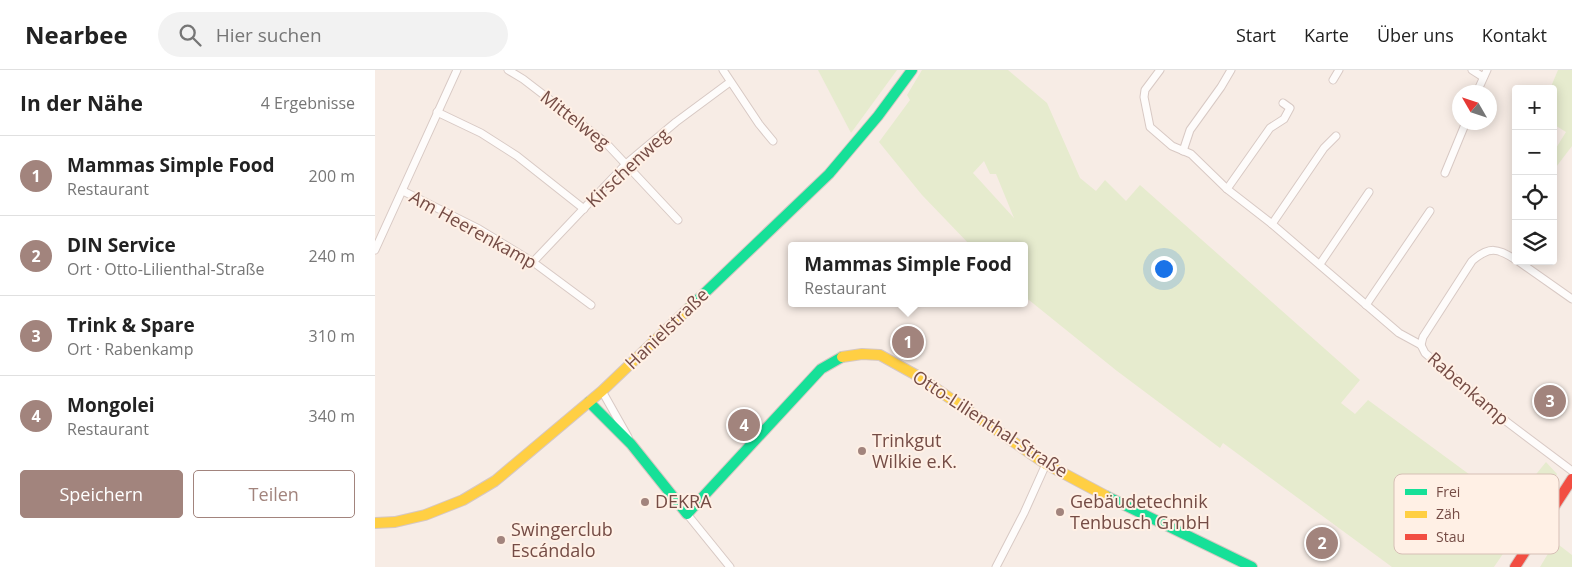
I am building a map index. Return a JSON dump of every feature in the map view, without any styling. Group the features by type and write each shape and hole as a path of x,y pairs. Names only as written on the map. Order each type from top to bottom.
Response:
{"street":[{"path":"375,250 457,70"},
{"name":"Mittelweg","path":"508,70 523,79 605,142 678,220"},
{"path":"723,70 759,124 773,141"},
{"name":"Hanielstraße","path":"375,524 395,522 425,515 463,500 495,481 514,466 602,391 816,188 848,156 893,99 912,70"},
{"name":"Rabenkamp","path":"1160,70 1145,90 1144,97 1150,127 1173,146 1191,154 1227,189 1320,264 1399,333 1421,345 1425,353 1507,422 1572,472"},
{"path":"1183,151 1190,130 1231,70"},
{"path":"1333,80 1339,70"},
{"path":"1472,70 1485,73 1480,85"},
{"name":"Kirschenweg","path":"533,262 626,164 730,82"},
{"path":"1227,189 1269,128 1284,119 1291,108 1283,103"},
{"path":"437,112 481,133 517,156 584,209"},
{"path":"1445,172 1463,130"},
{"path":"1272,224 1324,148 1336,136"},
{"name":"Am Heerenkamp","path":"403,191 479,229 533,262 591,305"},
{"path":"1320,264 1369,192"},
{"path":"1366,305 1430,211"},
{"path":"1421,345 1423,337 1472,261 1479,254 1487,250 1497,250 1505,252 1512,257"},
{"path":"1523,265 1572,299"},
{"name":"Otto-Lilienthal-Straße","path":"687,514 821,369 835,360 849,355 880,355 916,375 976,418 1046,464 1132,509 1252,567"},
{"path":"602,391 631,444"},
{"path":"589,402 631,444 730,567"},
{"path":"996,567 1024,513 1046,464"},
{"path":"1559,498 1572,478"},
{"path":"1515,567 1523,554"}],"green space":[{"path":"818,70 897,70 851,133"},
{"path":"922,70 1008,70 1047,103 1080,178 1096,191 1105,180 1126,201 1140,185 1360,380 1341,403 1355,414 1368,400 1469,474 1394,474 1394,554 1503,554 1494,567 1392,567 1223,443 1220,448 1117,371 1028,299 1028,242 967,242 922,195 879,142 910,100 907,95","holes":["984,161 990,174 996,174 1014,218 973,173"]},
{"path":"1558,70 1572,70 1572,146 1557,166 1557,147 1566,132 1557,126 1557,85 1552,85"},
{"path":"1546,462 1557,474 1536,474"},
{"path":"1559,545 1572,555 1572,567 1540,567 1548,554 1559,554"}],"traffic: fast":[{"path":"689,308 829,174 878,116 912,70"},
{"path":"589,402 631,444 687,514 821,369 842,357"},
{"path":"1106,496 1252,567"}],"traffic: slow":[{"path":"375,523 395,522 425,515 463,500 495,481 602,391 689,308"},
{"path":"842,357 862,354 880,355 916,375 1046,464 1106,496"}],"traffic: jam":[{"path":"1559,499 1572,479"},
{"path":"1515,567 1523,554"}],"place":[{"name":"Mammas Simple Food","path":"908,342"},
{"name":"Trink & Spare","path":"1550,401"},
{"name":"Mongolei","path":"744,425"},
{"name":"Trinkgut Wilkie e.K.","path":"862,451"},
{"name":"DEKRA","path":"645,502"},
{"name":"Gebäudetechnik Tenbusch GmbH","path":"1060,512"},
{"name":"Swingerclub Escándalo","path":"501,540"},
{"name":"DIN Service","path":"1322,543"}]}
